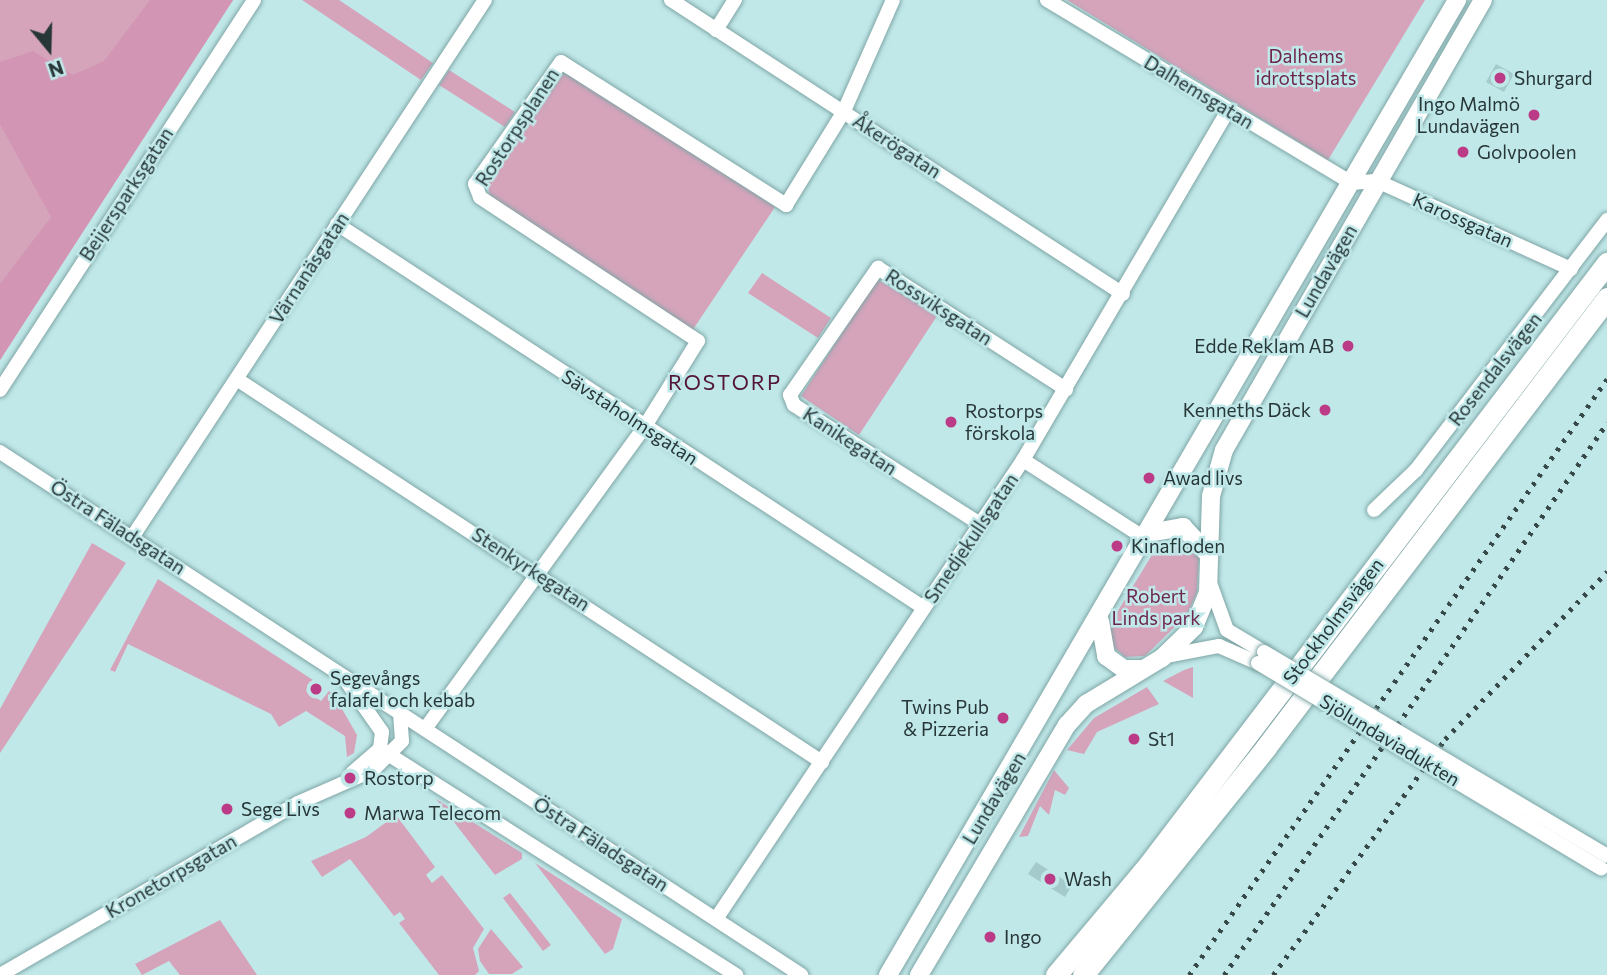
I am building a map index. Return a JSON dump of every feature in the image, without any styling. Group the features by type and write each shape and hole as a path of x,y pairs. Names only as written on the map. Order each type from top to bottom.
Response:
{"highway":[{"name":"Stockholmsvägen","path":"1056,975 1157,854 1607,263"},
{"name":"Stockholmsvägen","path":"1083,975 1266,747 1607,298"}],"main road":[{"name":"Lundavägen","path":"888,975 1100,621 1457,0"},
{"name":"Lundavägen","path":"919,975 1068,725 1086,704 1162,658 1194,627 1210,576 1208,556 1212,496 1224,450 1483,0"},
{"path":"1147,536 1183,527 1203,541 1208,556"},
{"path":"1100,621 1107,656 1124,669 1141,669"}],"street":[{"name":"Beijersparksgatan","path":"0,390 254,0"},
{"name":"Värnanäsgatan","path":"133,536 238,380 485,0"},
{"name":"Åkerögatan","path":"671,0 1123,294"},
{"path":"716,30 735,0"},
{"path":"844,111 892,0"},
{"name":"Dalhemsgatan","path":"1048,0 1352,183"},
{"name":"Rostorpsplanen","path":"645,426 698,341 480,197 475,184 561,62 786,205 844,111"},
{"name":"Smedjekullsgatan","path":"716,919 1023,460 1123,294 1228,110"},
{"name":"Karossgatan","path":"1352,183 1377,181 1571,269"},
{"name":"Rosendalsvägen","path":"1374,510 1416,470 1607,220"},
{"name":"Sävstaholmsgatan","path":"337,224 925,608"},
{"name":"Rossviksgatan","path":"833,332 878,268 1066,389"},
{"name":"Kanikegatan","path":"833,332 790,395 794,405 980,524"},
{"name":"Stenkyrkegatan","path":"238,380 538,573 822,762"},
{"path":"425,729 645,426"},
{"name":"Östra Fäladsgatan","path":"0,452 133,536 400,715 716,919 786,971 802,975"},
{"path":"1023,460 1147,536"},
{"name":"Sjölundaviadukten","path":"1210,576 1227,630 1261,657 1605,865"},
{"name":"Sjölundaviadukten","path":"1162,658 1201,645 1261,657"},
{"name":"Östra Fäladsgatan","path":"340,673 379,726"},
{"path":"400,715 404,731 385,753 379,726 400,715"},
{"name":"Östra Fäladsgatan","path":"385,753 449,788 736,975"},
{"name":"Kronetorpsgatan","path":"0,975 343,780 385,753"}],"green space":[{"path":"0,0 233,0 0,360"},
{"path":"302,0 339,0 433,63 421,80"},
{"name":"Dalhems idrottsplats","path":"1067,0 1425,0 1328,160"},
{"path":"449,70 515,112 505,127 439,85"},
{"path":"570,72 775,207 692,331 490,198 487,181 558,76"},
{"path":"762,273 831,318 818,338 748,293"},
{"path":"877,279 937,316 859,435 801,396"},
{"name":"Robert Linds park","path":"1181,537 1199,555 1197,592 1187,615 1145,656 1125,657 1110,644 1110,624 1158,545"},
{"path":"92,543 126,563 0,753 0,709"},
{"path":"158,579 313,680 306,691 321,701 329,691 334,695 357,735 354,753 347,757 345,736 306,711 279,727 271,714 128,644 115,672 110,670"},
{"path":"1193,667 1193,698 1163,681 1184,670"},
{"path":"1147,687 1159,704 1097,732 1084,754 1067,750 1094,718"},
{"path":"1054,770 1069,788 1065,795 1055,790 1049,815 1040,806 1028,836 1019,837"},
{"path":"436,799 522,853 522,859 495,875"},
{"path":"396,815 435,867 426,875 432,883 442,875 484,929 473,948 479,971 475,975 439,975 399,923 405,919 400,912 394,916 350,859 322,877 311,861 366,837"},
{"path":"535,863 622,919 613,949 605,954"},
{"path":"510,893 551,945 543,951 503,898"},
{"path":"220,920 257,975 180,975 169,961 142,975 135,964"},
{"path":"491,929 523,967 512,974 489,974 480,961 478,949"}],"shaded area":[{"path":"150,0 233,0 0,360 0,284 51,217 0,124 0,62 33,51 73,75 104,61"}],"building":[{"name":"Shurgard","path":"1496,64 1514,74 1504,92 1486,82"},
{"name":"Wash","path":"1036,862 1072,885 1065,897 1028,874"}],"railway":[{"path":"1189,975 1607,379"},
{"path":"1224,975 1607,423"},
{"path":"1273,975 1445,739 1607,572"}],"place":[{"name":"Shurgard","path":"1500,78"},
{"name":"Ingo Malmö Lundavägen","path":"1534,115"},
{"name":"Golvpoolen","path":"1463,152"},
{"name":"Edde Reklam AB","path":"1348,346"},
{"name":"Kenneths Däck","path":"1325,410"},
{"name":"Rostorps förskola","path":"951,422"},
{"name":"Awad livs","path":"1149,478"},
{"name":"Kinafloden","path":"1117,546"},
{"name":"Segevångs falafel och kebab","path":"316,689"},
{"name":"Twins Pub & Pizzeria","path":"1003,718"},
{"name":"St1","path":"1134,739"},
{"name":"Rostorp","path":"350,778"},
{"name":"Sege Livs","path":"227,809"},
{"name":"Marwa Telecom","path":"350,813"},
{"name":"Wash","path":"1050,879"},
{"name":"Ingo","path":"990,937"}],"district":[{"name":"ROSTORP","path":"725,382"}]}
